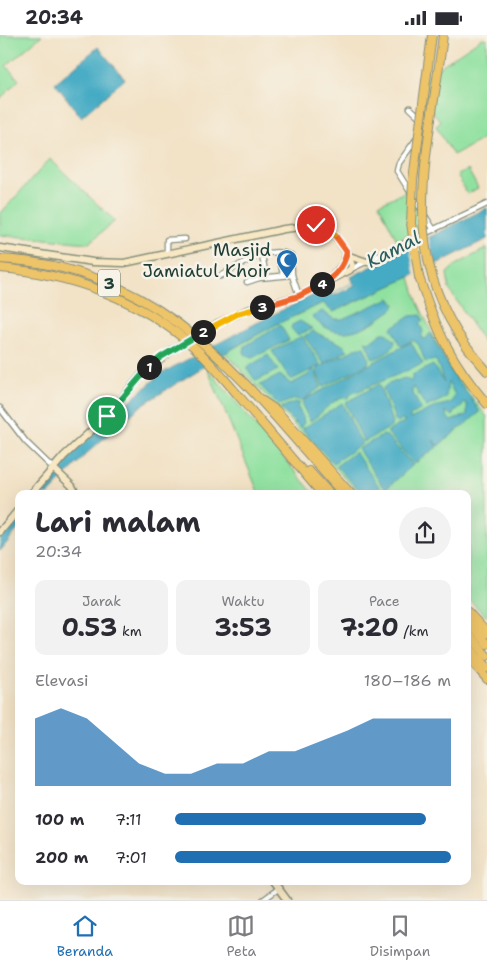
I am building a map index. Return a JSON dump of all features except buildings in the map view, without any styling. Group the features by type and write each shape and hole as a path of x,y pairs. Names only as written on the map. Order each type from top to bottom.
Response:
{"highway":[{"path":"432,35 413,180 411,223 419,277 439,334 458,367 487,404"},
{"path":"442,35 423,181 422,222 428,259 438,294 454,325 475,357 487,369"},
{"name":"3","path":"0,259 22,260 72,269 108,282 142,298 167,314 204,343 259,399 339,490"},
{"name":"3","path":"0,268 70,279 106,292 138,308 169,327 196,349 221,376 319,490"},
{"name":"3","path":"259,399 270,404 276,410 347,490"},
{"name":"3","path":"274,436 326,490"},
{"path":"471,615 487,633"},
{"path":"471,625 487,644"},
{"path":"471,637 487,656"},
{"path":"471,649 487,668"},
{"path":"471,660 487,679"}],"main road":[{"path":"0,248 112,263 138,261 168,253 306,225 325,228 334,235 348,254 352,263 350,270 299,296 280,300 218,323 171,351 145,371 107,416 82,437 55,470 35,490"},
{"path":"348,254 367,262"},
{"path":"331,279 348,254"},
{"path":"55,470 73,490"},
{"path":"0,532 15,514"},
{"path":"276,885 286,900"}],"street":[{"path":"410,108 423,119 424,127 399,163 397,171 434,229"},
{"path":"350,270 487,204"},
{"path":"168,253 167,240 185,239"},
{"path":"279,253 284,275"},
{"path":"220,276 250,258 279,253 291,255 292,277 299,296"},
{"path":"262,255 266,277"},
{"path":"247,282 284,275 292,277"},
{"path":"0,408 26,442 55,470"},
{"path":"264,900 278,889"}],"green space":[{"path":"0,35 42,35 6,66 19,80 0,99"},
{"path":"482,38 487,39 487,137 453,155 436,126 441,122 425,101 432,93 419,81"},
{"path":"50,159 115,221 89,243 0,235 0,214"},
{"path":"468,170 478,188 467,194 457,175"},
{"path":"407,191 427,226 397,240 379,204"},
{"path":"487,248 487,348 449,289 447,273 456,265"},
{"path":"410,277 417,301 433,335 453,371 487,417 487,617 471,602 471,490 356,490 225,353 277,324 323,303 333,312"},
{"path":"207,368 311,490 257,490"}],"water":[{"path":"98,47 125,79 81,117 55,83"},
{"path":"487,208 487,239 333,312 323,303 277,324 235,347 142,405 86,454 53,490 39,490 82,443 162,373 272,315 329,288 333,296 355,286 351,277"},
{"path":"390,298 395,304 393,309 372,323 352,331 333,330 322,326 312,317 322,311 334,319 342,319"},
{"path":"421,315 423,321 419,323 423,331 421,338 426,339 430,333 453,374 479,410 479,413 438,446 433,440 437,447 414,464 387,432 405,421 396,422 383,388 404,378 410,381 412,380 412,375 433,365 444,382 436,360 425,362 419,345 413,340 401,346 391,328 410,316","holes":["448,382 455,395 451,403 437,406 410,419 410,416 421,409 412,391 414,387 426,407 446,398","465,402 467,405 467,415 450,421 445,411 453,416 454,411 461,408"]},
{"path":"300,321 313,329 297,335 291,328 292,325"},
{"path":"281,326 289,340 252,358 246,356 244,352 245,346"},
{"path":"314,331 341,344 348,350 324,364 304,336"},
{"path":"382,333 386,333 395,341 393,347 387,353 373,359 365,341 369,343"},
{"path":"302,336 321,365 291,380 272,351"},
{"path":"411,342 423,364 351,394 348,398 337,400 310,421 302,405 304,400"},
{"path":"359,347 364,347 369,358 368,364 323,387 317,372 318,368"},
{"path":"268,355 278,370 256,381 248,367"},
{"path":"312,370 315,370 321,387 302,401 295,399 279,405 260,385 280,375 291,384 308,375"},
{"path":"379,384 392,422 391,427 364,442 345,403"},
{"path":"295,402 300,403 297,406 303,417 304,423 300,428 280,408"},
{"path":"342,403 362,444 333,463 302,429"},
{"path":"383,435 387,436 413,465 385,490 358,449"},
{"path":"355,452 380,490 359,490 336,466"},
{"path":"15,518 15,533 0,551 0,536"}],"pier":[{"path":"428,235 435,268 415,277 409,245"}],"waterway":[{"name":"Kamal","path":"331,294 354,282"}],"place":[{"name":"Masjid Jamiatul Khoir","path":"287,279"}],"route":[{"path":"107,416 145,371 161,357 218,323 237,314 299,296 331,279 346,259 347,252 334,235 325,228 316,225"}]}
